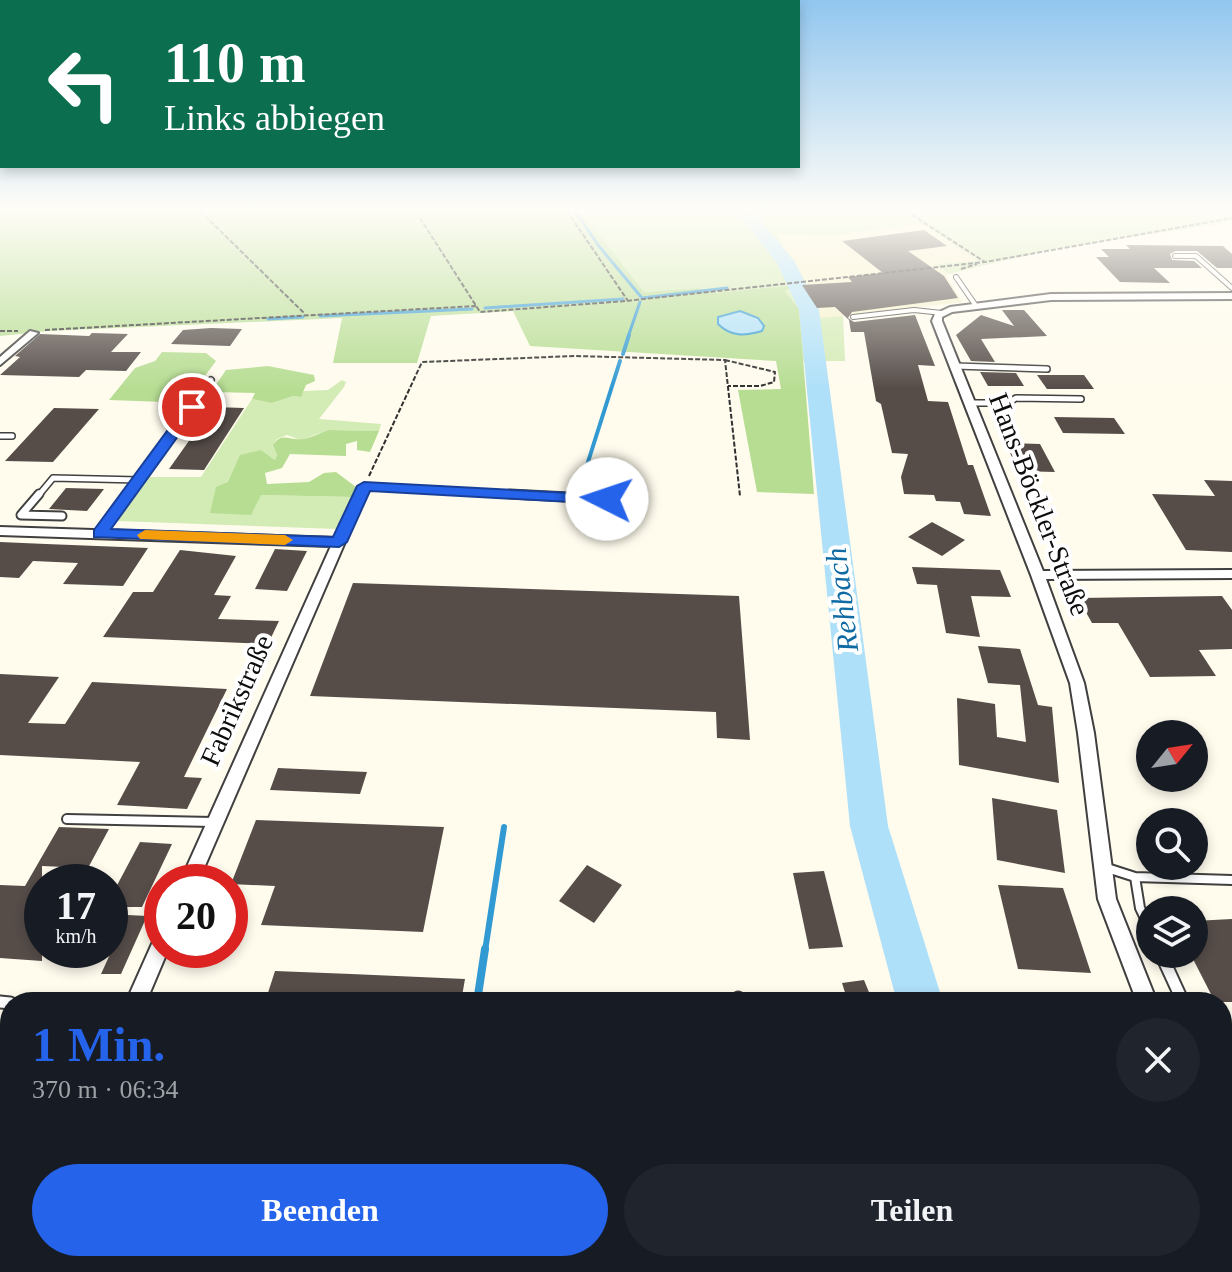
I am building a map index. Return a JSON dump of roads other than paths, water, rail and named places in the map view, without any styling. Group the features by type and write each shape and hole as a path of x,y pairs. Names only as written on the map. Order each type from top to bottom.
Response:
{"street":[{"path":"942,313 1051,297 1232,296"},
{"name":"Hans-Böckler-Straße","path":"942,313 937,321 1038,575 1077,683 1107,899 1143,992"},
{"path":"0,362 33,333"},
{"path":"0,531 339,542"},
{"name":"Fabrikstraße","path":"197,864 339,542"},
{"path":"1038,575 1232,574"},
{"path":"141,992 151,968"}],"lane":[{"path":"1212,270 1232,288"},
{"path":"956,277 976,306"},
{"path":"853,317 914,310 942,313"},
{"path":"955,366 1047,369"},
{"path":"100,534 211,380"},
{"path":"969,403 1008,403 1016,398 1081,399"},
{"path":"0,436 12,436"},
{"path":"62,516 21,515 53,478 139,480"},
{"path":"339,542 364,486 607,499"},
{"path":"67,819 215,822"},
{"path":"1102,867 1135,877 1232,880"},
{"path":"1135,877 1138,896"},
{"path":"1167,968 1178,992"}],"water":[{"path":"740,311 758,318 764,326 762,331 738,334 718,324 718,317"}],"waterway":[{"path":"619,270 642,298 727,288"},
{"name":"Rehbach","path":"790,270 809,310 869,826 917,992"},
{"path":"485,308 623,299"},
{"path":"628,337 640,302"},
{"path":"320,316 472,309"},
{"path":"268,319 303,317"},
{"path":"623,354 629,335"},
{"path":"581,484 620,361"},
{"path":"485,951 504,827"},
{"path":"479,992 485,949"}]}
